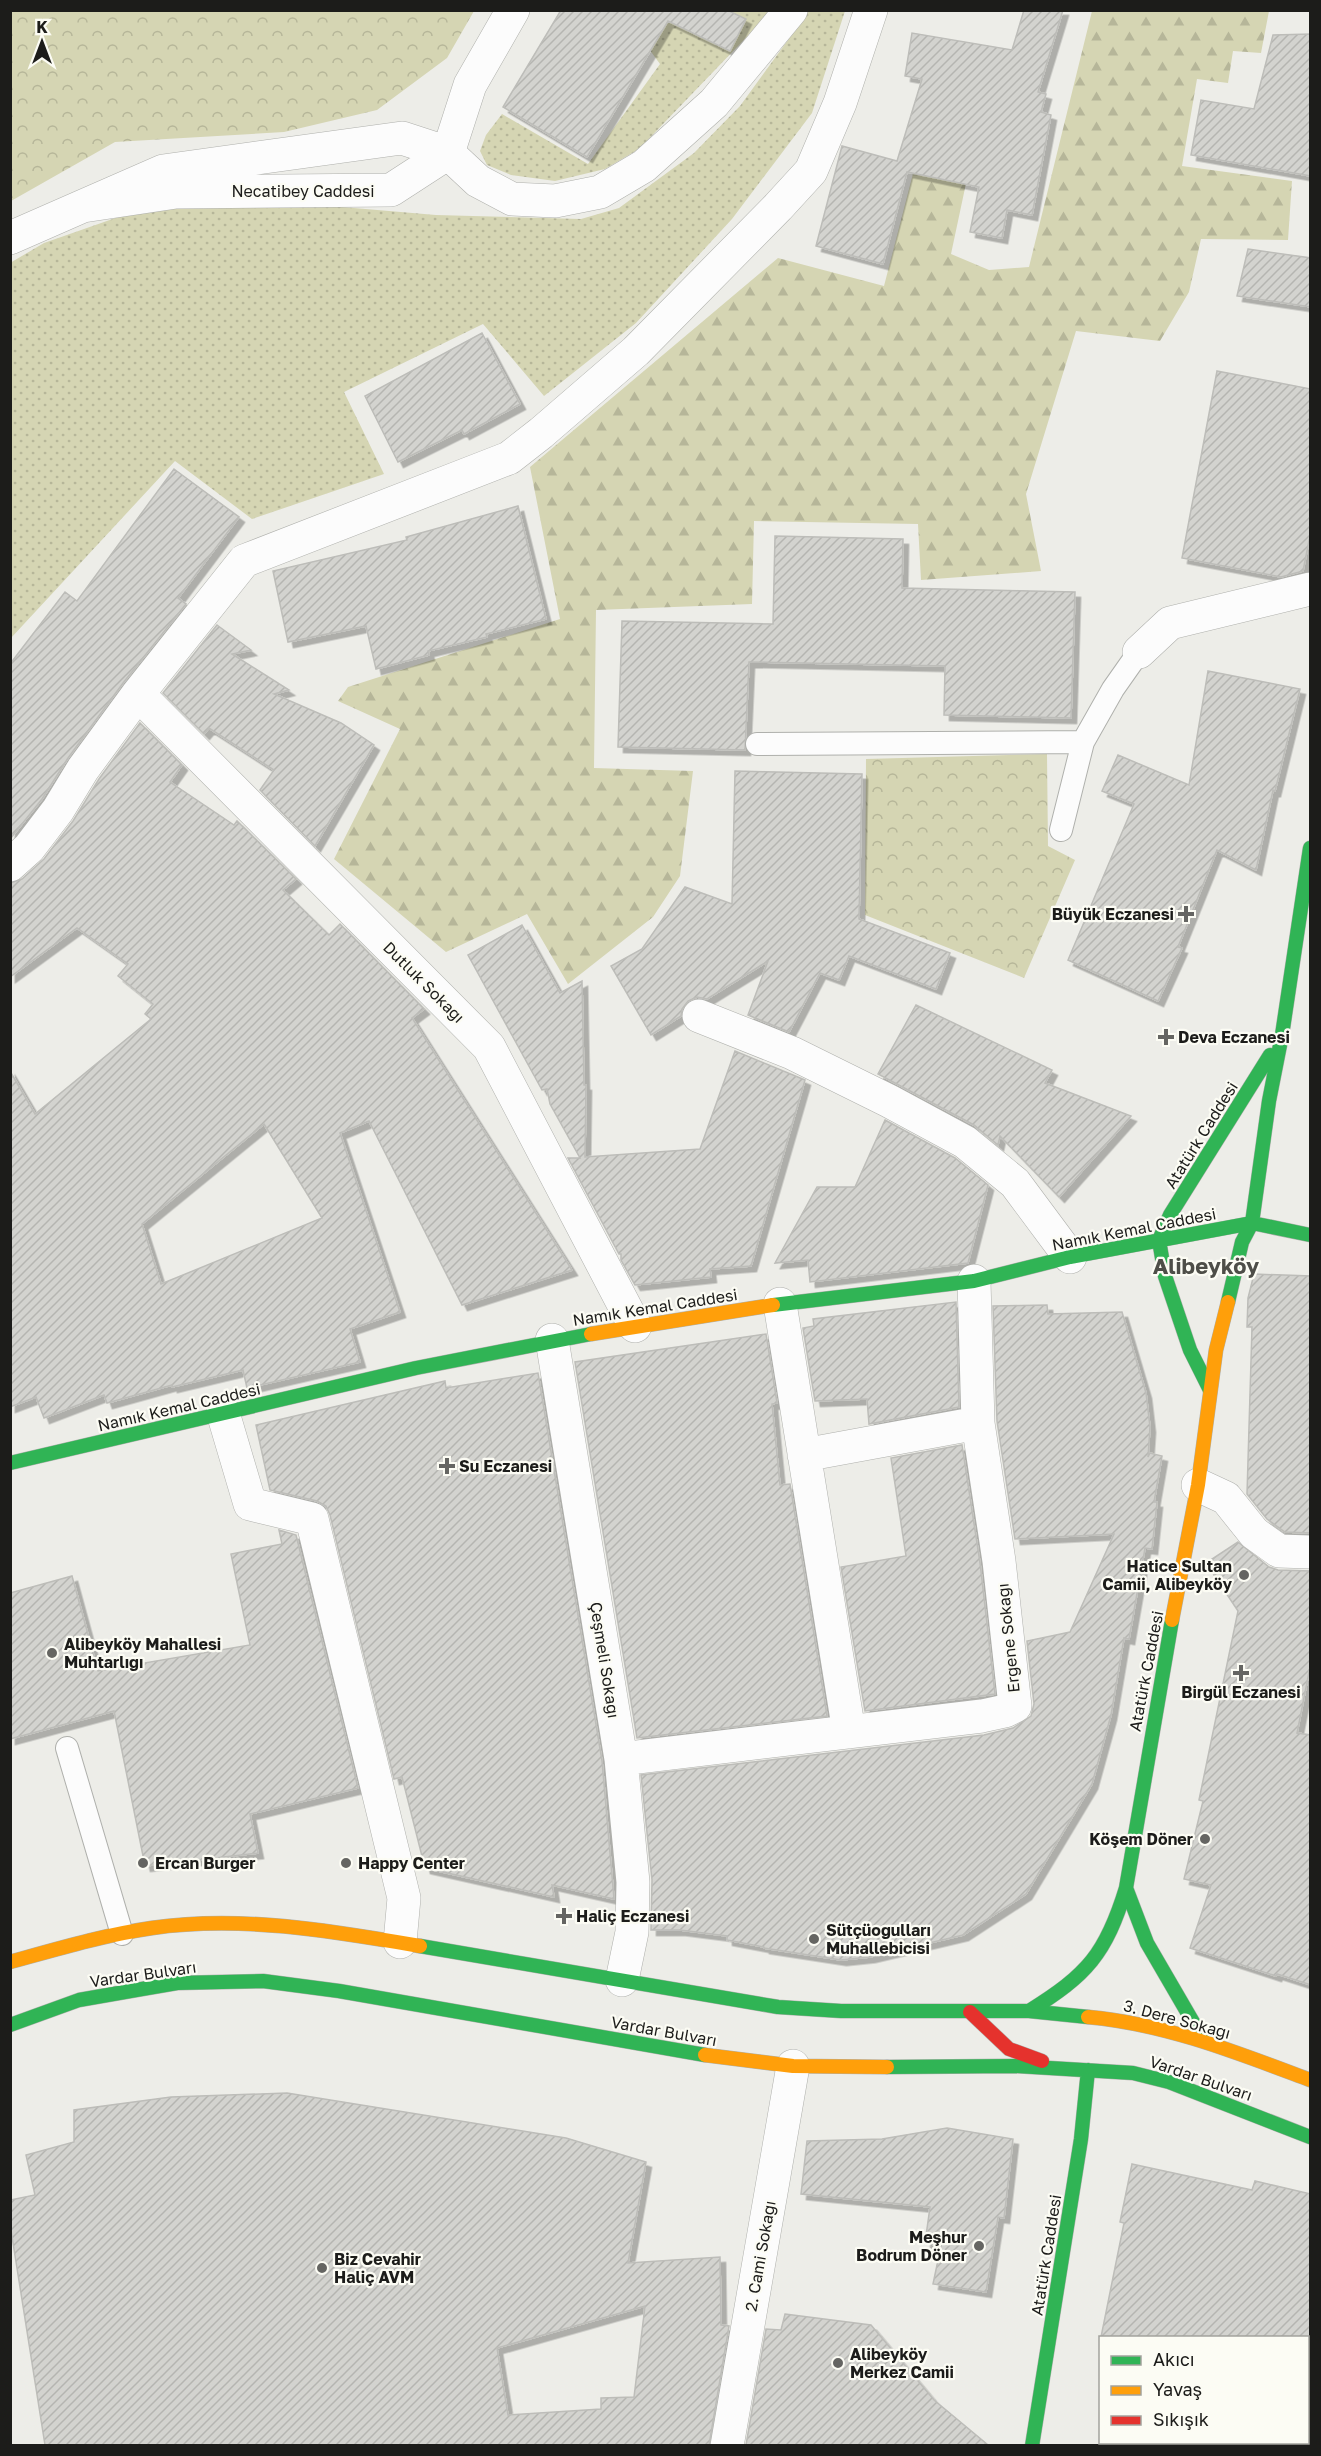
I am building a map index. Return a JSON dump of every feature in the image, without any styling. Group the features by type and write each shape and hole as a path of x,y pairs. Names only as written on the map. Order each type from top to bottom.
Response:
{"main road":[{"name":"Atatürk Caddesi","path":"1029,2011 1058,1994 1092,1966 1118,1916 1126,1888 1154,1716 1198,1485 1210,1390 1239,1250 1252,1223 1269,1101 1282,1035 1311,848"},
{"name":"Atatürk Caddesi","path":"1159,1240 1170,1215 1282,1035"},
{"name":"Namık Kemal Caddesi","path":"10,1463 416,1368 552,1340 780,1304 974,1281 1070,1257 1252,1223 1311,1235"},
{"path":"1159,1240 1165,1276 1190,1350 1210,1390"},
{"path":"1126,1888 1147,1943 1213,2057"},
{"path":"10,1962 96,1939 173,1925 208,1923 269,1925 400,1942 778,2007 841,2011 1029,2011"},
{"name":"Vardar Bulvarı","path":"10,2025 79,2000 142,1989 177,1983 263,1981 339,1991 722,2058 793,2066 833,2068 1015,2066 1133,2073 1169,2082 1311,2137"},
{"name":"3. Dere Sokağı","path":"1029,2011 1121,2020 1204,2041 1311,2080"},
{"path":"970,2012 1008,2050 1016,2055 1088,2070"},
{"name":"Atatürk Caddesi","path":"1032,2445 1081,2139 1088,2070"},
{"path":"1238,2094 1251,2112"}],"street":[{"path":"448,153 470,85 513,10"},
{"path":"82,206 163,171 402,138 448,153 478,180 512,199 555,201 600,192 644,166 714,103 791,10"},
{"path":"10,865 29,848 138,694 244,561 509,458 636,351 811,171 840,104 871,10"},
{"name":"Necatibey Caddesi","path":"10,238 82,206 176,192 391,190 448,153"},
{"path":"1139,652 1170,623 1311,589"},
{"name":"Dutluk Sokağı","path":"138,694 489,1047 635,1326"},
{"path":"699,1016 792,1053 965,1142 1015,1183 1070,1257"},
{"name":"Ergene Sokağı","path":"621,1760 982,1716 1005,1711 1015,1706 999,1561 978,1423 974,1281"},
{"path":"780,1304 849,1732"},
{"name":"Çeşmeli Sokağı","path":"552,1340 621,1760 633,1882 632,1932 622,1980"},
{"path":"223,1413 250,1504 312,1519 404,1898 400,1942"},
{"path":"804,1455 978,1423"},
{"path":"1198,1485 1226,1498 1254,1533 1280,1551 1311,1552"},
{"name":"2. Cami Sokağı","path":"727,2445 793,2066"}],"lane":[{"path":"1061,830 1083,742 1113,690 1139,652"},
{"path":"757,744 1083,742"},
{"path":"67,1748 123,1934"}],"green space":[{"path":"11,10 474,11 447,58 377,110 284,132 115,142 11,201"},
{"path":"671,11 770,11 639,149 605,169 555,181 511,175 487,165 480,151 486,135 502,114 588,164 660,64 649,49"},
{"path":"809,11 845,11 812,113 732,219 636,323 544,396 483,324 344,392 384,474 252,519 175,461 11,638 10,263 44,243 124,215 176,206 295,203 436,215 581,219 619,208 694,153 740,106"},
{"path":"1092,11 1269,11 1261,53 1233,51 1228,83 1197,79 1182,166 1292,181 1288,240 1201,239 1189,292 1160,341 1076,331 1026,494 1041,571 921,580 918,524 754,521 752,604 596,610 594,768 693,771 680,876 653,917 568,984 527,914 446,952 334,859 400,729 338,701 348,687 560,619 530,467 778,258 884,286 917,158 968,174 951,254 989,270 1029,267"},
{"path":"1047,754 1048,846 1075,860 1024,978 865,915 866,759"}],"building":[{"path":"561,10 727,10 746,19 730,51 668,21 587,157 503,107"},
{"path":"1024,10 1063,10 1038,92 1046,94 1041,112 1051,115 1032,215 1007,210 1002,238 970,232 979,187 907,172 883,264 816,246 842,146 897,161 922,79 905,76 912,33 1012,50"},
{"path":"1311,34 1311,176 1191,155 1201,100 1254,109 1273,35"},
{"path":"1248,249 1311,258 1311,307 1237,296"},
{"path":"482,333 520,404 464,434 462,430 398,462 365,396"},
{"path":"1217,371 1311,389 1311,531 1303,571 1281,577 1182,558"},
{"path":"174,469 239,517 178,598 186,604 123,683 68,758 42,799 10,839 10,664 65,592 77,601"},
{"path":"518,506 546,619 486,634 487,637 428,651 429,655 376,669 366,626 288,642 273,571 407,540 406,537"},
{"path":"775,536 903,539 902,588 1075,592 1071,718 944,715 945,666 749,662 745,750 618,747 622,621 773,624"},
{"path":"217,625 251,650 232,654 289,690 274,694 341,723 374,745 315,846 260,790 274,770 209,728 204,734 163,693"},
{"path":"1208,671 1300,689 1275,791 1273,790 1256,870 1217,850 1178,947 1182,948 1158,1001 1068,960 1134,804 1102,791 1118,755 1189,785"},
{"path":"140,723 182,765 170,782 234,825 237,821 296,879 283,890 329,935 340,924 424,1009 412,1018 572,1270 462,1305 369,1121 340,1133 400,1312 350,1329 360,1362 247,1388 243,1370 172,1387 172,1385 107,1403 104,1395 44,1418 36,1397 10,1407 10,1071 35,1114 151,1019 145,1014 153,1004 118,976 128,964 77,928 10,977 10,883 22,879 44,859 73,821 99,779","holes":["264,1124 322,1218 161,1284 142,1224"]},
{"path":"735,771 862,774 859,919 950,953 936,989 849,956 839,980 820,973 789,1032 748,1015 768,961 707,999 697,997 688,1001 682,1009 681,1016 651,1035 611,966 642,949 685,887 732,904"},
{"path":"522,925 560,993 582,981 584,1085 586,1085 585,1157 700,1149 735,1051 805,1080 751,1266 710,1269 711,1277 635,1285 621,1260 621,1254 568,1158 580,1158 550,1104 547,1089 542,1090 468,955"},
{"path":"916,1005 1052,1070 1045,1083 1131,1116 1059,1197 1000,1136 998,1145 974,1125 878,1074"},
{"path":"885,1120 955,1158 988,1185 968,1263 810,1282 808,1260 775,1263 817,1187 855,1187"},
{"path":"1254,1274 1311,1276 1311,1533 1285,1532 1267,1519 1247,1494 1252,1327 1247,1327 1248,1298"},
{"path":"956,1302 959,1407 869,1424 867,1399 815,1401 803,1328 814,1326 813,1319"},
{"path":"1047,1305 1048,1314 1122,1312 1146,1393 1150,1427 1148,1457 1150,1453 1162,1456 1154,1502 1157,1502 1152,1549 1145,1548 1129,1639 1124,1638 1111,1715 1092,1784 1026,1894 963,1935 870,1957 841,1960 764,1948 727,1940 727,1936 680,1930 651,1930 652,1880 641,1775 984,1735 1013,1728 1031,1716 1034,1704 1027,1641 1070,1632 1114,1534 1015,1539 997,1421 993,1306"},
{"path":"766,1334 777,1403 772,1404 780,1485 790,1484 827,1716 637,1738 575,1362"},
{"path":"538,1373 602,1761 614,1899 552,1885 554,1897 425,1868 402,1777 394,1779 330,1515 326,1506 317,1501 270,1490 256,1425 445,1381 446,1388"},
{"path":"962,1445 980,1563 995,1694 865,1711 841,1567 906,1556 891,1458"},
{"path":"279,1530 296,1535 358,1788 250,1814 258,1853 145,1866 114,1711 10,1739 10,1593 72,1576 98,1671 250,1645 231,1554 282,1544"},
{"path":"1238,1542 1269,1567 1278,1570 1311,1571 1311,1662 1297,1733 1311,1735 1311,1985 1190,1948 1211,1885 1184,1879 1203,1801 1199,1800 1238,1611 1206,1563"},
{"name":"Biz Cevahir Haliç AVM","path":"287,2093 566,2138 646,2162 628,2263 720,2257 721,2325 729,2326 709,2445 45,2445 10,2224 10,2200 35,2195 26,2155 74,2142 74,2110 171,2097","holes":["645,2306 634,2397 601,2398 601,2409 508,2415 497,2348"]},
{"path":"947,2128 1013,2139 1004,2218 998,2217 986,2292 933,2284 941,2246 925,2243 930,2207 801,2194 807,2141 882,2139"},
{"path":"1132,2164 1252,2190 1255,2181 1311,2194 1311,2337 1101,2336 1124,2223 1120,2222"},
{"name":"Alibeyköy Merkez Camii","path":"785,2314 871,2325 934,2400 988,2445 746,2445 766,2329 781,2330"}],"traffic: fast":[{"path":"1228,1302 1242,1242 1252,1223 1269,1101 1282,1035 1310,848"},
{"path":"1210,1390 1190,1350 1165,1276 1159,1240 1170,1215 1270,1055"},
{"path":"773,1305 974,1281 1070,1257 1252,1223 1310,1235"},
{"path":"10,1463 416,1368 591,1334"},
{"path":"1029,2011 1066,1986 1092,1961 1111,1930 1118,1911 1126,1888 1172,1620"},
{"path":"1126,1888 1147,1943 1204,2041"},
{"path":"420,1946 778,2007 841,2011 1029,2011 1088,2017"},
{"path":"10,2025 79,2000 142,1989 177,1983 263,1981 339,1991 705,2055"},
{"path":"887,2067 1015,2066 1133,2073 1169,2082 1310,2137"},
{"path":"1032,2446 1081,2139 1088,2070"}],"traffic: slow":[{"path":"1172,1620 1198,1485 1216,1350 1228,1302"},
{"path":"591,1334 773,1305"},
{"path":"10,1962 116,1934 185,1924 286,1926 420,1946"},
{"path":"1088,2017 1174,2033 1229,2050 1310,2080"},
{"path":"705,2055 793,2066 887,2067"}],"traffic: jam":[{"path":"970,2012 1009,2049 1042,2061"}],"place":[{"name":"Büyük Eczanesi","path":"1186,914"},
{"name":"Deva Eczanesi","path":"1166,1037"},
{"name":"Su Eczanesi","path":"447,1466"},
{"name":"Hatice Sultan Camii, Alibeyköy","path":"1244,1575"},
{"name":"Alibeyköy Mahallesi Muhtarlığı","path":"52,1653"},
{"name":"Birgül Eczanesi","path":"1241,1673"},
{"name":"Köşem Döner","path":"1205,1839"},
{"name":"Ercan Burger","path":"143,1863"},
{"name":"Happy Center","path":"346,1863"},
{"name":"Haliç Eczanesi","path":"564,1916"},
{"name":"Sütçüoğulları Muhallebicisi","path":"814,1939"},
{"name":"Meşhur Bodrum Döner","path":"979,2246"},
{"name":"Biz Cevahir Haliç AVM","path":"322,2268"},
{"name":"Alibeyköy Merkez Camii","path":"838,2363"}],"district":[{"name":"Alibeyköy","path":"1206,1266"}]}
